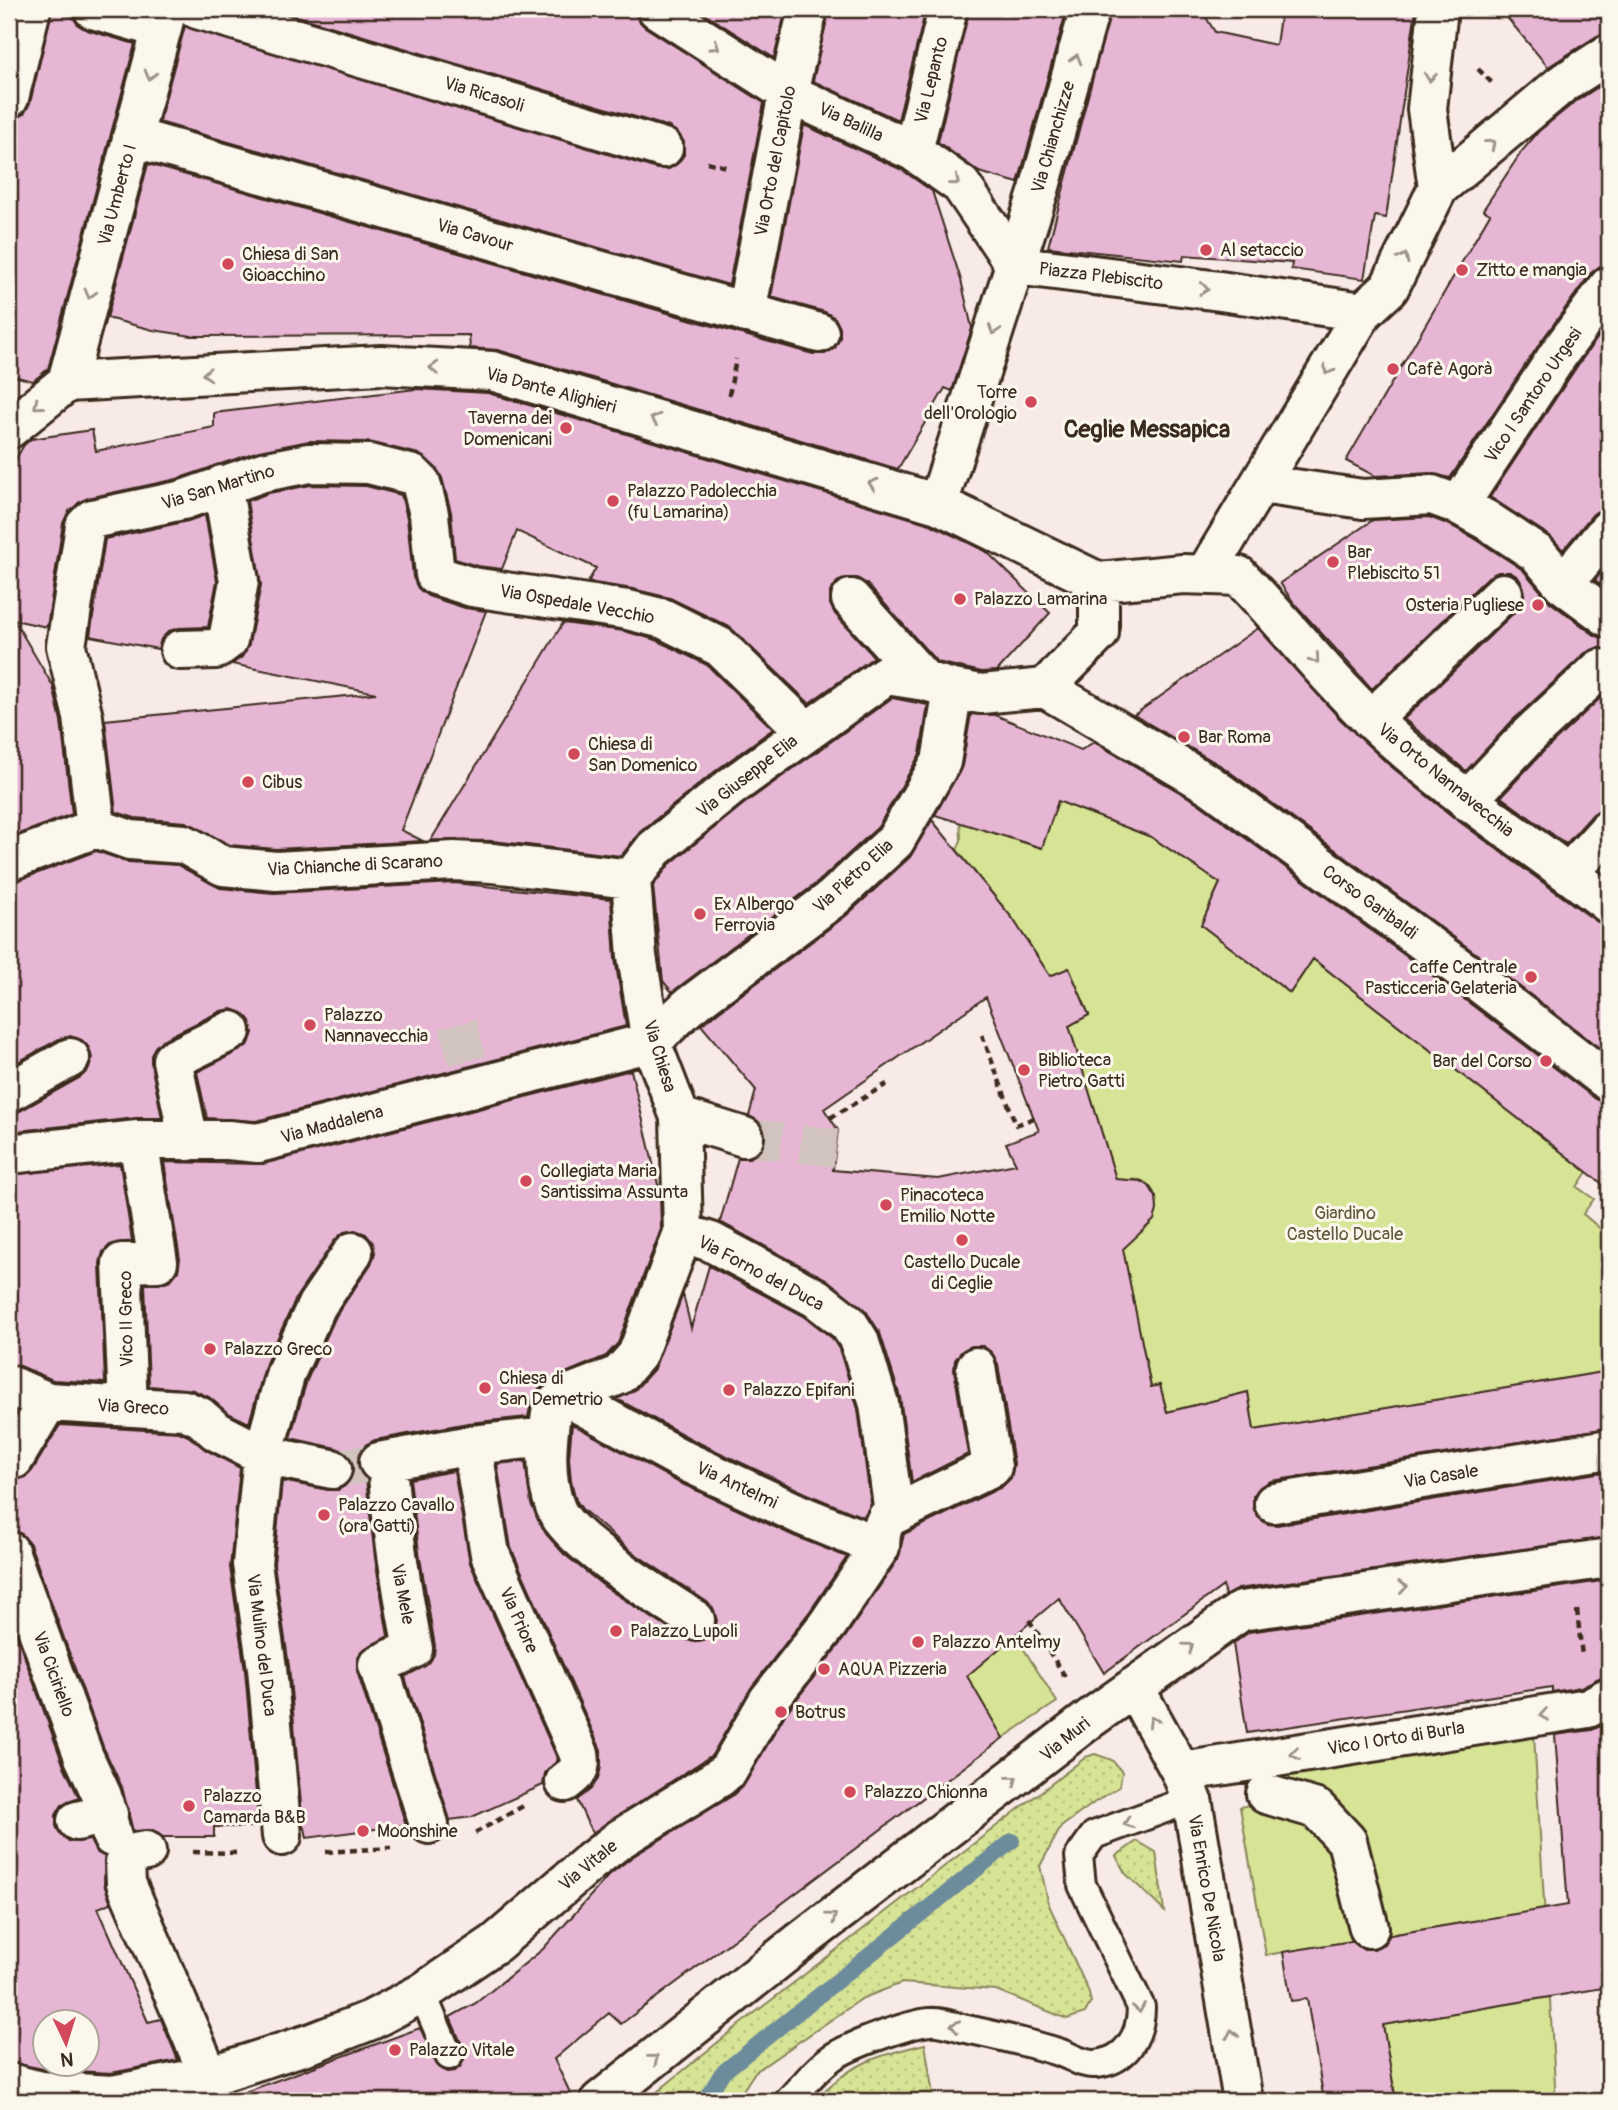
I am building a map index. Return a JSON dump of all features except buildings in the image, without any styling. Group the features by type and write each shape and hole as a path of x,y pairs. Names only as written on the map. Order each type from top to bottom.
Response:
{"street":[{"path":"9,98 32,9"},
{"path":"93,9 165,19"},
{"name":"Via Ricasoli","path":"197,9 663,148"},
{"name":"Via Balilla","path":"657,9 788,93 913,151 961,184 1015,265"},
{"name":"Via Orto del Capitolo","path":"746,313 788,93 808,9"},
{"name":"Via Lepanto","path":"913,151 948,9"},
{"name":"Via Chianchizze","path":"1015,265 1090,9"},
{"path":"1438,9 1427,109 1438,188"},
{"name":"Via Umberto I","path":"66,382 165,19"},
{"path":"938,504 1098,582 1206,573 1363,312 1389,288 1438,188 1562,84 1609,54"},
{"name":"Via Cavour","path":"132,137 818,333"},
{"name":"Piazza Plebiscito","path":"938,504 1015,265 1220,290 1363,312"},
{"name":"Vico I Santoro Urgesi","path":"1459,505 1560,352 1609,285"},
{"name":"Via Dante Alighieri","path":"66,382 381,365 492,371 938,504"},
{"path":"9,429 66,382"},
{"name":"Via San Martino","path":"96,828 83,718 66,646 85,526 92,519 183,500 263,472 309,463 369,464 413,475 421,483 429,514 435,575"},
{"path":"1261,484 1363,499 1432,495 1459,505 1489,521 1538,554 1563,584 1609,618"},
{"path":"180,650 216,649 228,640 239,581 222,485"},
{"path":"1563,584 1609,529"},
{"name":"Via Orto Nannavecchia","path":"1206,573 1238,576 1371,720 1467,802 1609,904"},
{"name":"Via Ospedale Vecchio","path":"435,575 472,587 628,610 664,619 720,647 806,731"},
{"path":"1045,688 1099,633 1098,582"},
{"path":"1371,720 1503,593"},
{"path":"851,599 939,685"},
{"path":"1467,802 1528,736 1600,669"},
{"name":"Via Giuseppe Elia","path":"631,879 654,849 732,786 886,675 981,694 1045,688"},
{"name":"Via Pietro Elia","path":"651,1042 688,1007 832,899 895,841 941,762 939,685"},
{"name":"Corso Garibaldi","path":"1045,688 1210,785 1609,1082"},
{"path":"9,861 96,828"},
{"name":"Via Chianche di Scarano","path":"96,828 130,840 184,844 223,866 276,872 454,861 631,879"},
{"path":"1569,873 1609,829"},
{"name":"Via Chiesa","path":"631,879 637,956 651,1042 680,1117 683,1233"},
{"path":"189,1141 172,1059 231,1031"},
{"name":"Via Maddalena","path":"9,1154 138,1140 228,1140 258,1143 472,1081 651,1042"},
{"path":"9,1092 70,1058"},
{"path":"680,1117 744,1138"},
{"name":"Vico II Greco","path":"128,1406 122,1263 158,1262 138,1140"},
{"path":"683,1233 637,1355 619,1375 565,1396 552,1407 547,1437 549,1474 556,1510 572,1533 695,1620"},
{"name":"Via Forno del Duca","path":"683,1233 711,1242 817,1298 848,1323 859,1340 878,1404 887,1530"},
{"name":"Via Mulino del Duca","path":"282,1836 264,1644 252,1564 263,1455 286,1372 317,1305 353,1252"},
{"path":"887,1530 992,1467 976,1367"},
{"name":"Via Greco","path":"9,1385 48,1402 184,1410 200,1416 216,1431 263,1455 332,1469"},
{"name":"Via Antelmi","path":"565,1396 685,1461 803,1516 887,1530"},
{"path":"9,1460 14,1459 48,1402"},
{"name":"Via Mele","path":"429,1824 378,1665 413,1649 396,1560 383,1462 472,1445 547,1437"},
{"name":"Via Priore","path":"472,1445 490,1554 579,1754 579,1772 565,1782"},
{"name":"Via Casale","path":"1274,1503 1609,1449"},
{"name":"Via Vitale","path":"9,2083 40,2091 113,2095 209,2076 312,2043 371,2020 422,1993 496,1943 620,1839 729,1769 768,1701 828,1624 887,1530"},
{"name":"Via Ciciriello","path":"9,1551 109,1824"},
{"name":"Via Muri","path":"600,2101 801,1941 1091,1718 1241,1611 1591,1561"},
{"name":"Via Enrico De Nicola","path":"1134,1687 1187,1786 1243,2101"},
{"name":"Vico I Orto di Burla","path":"1187,1786 1599,1702"},
{"path":"1266,1794 1317,1809 1347,1842 1370,1928"},
{"path":"109,1824 130,1854 125,1862 126,1882 209,2076"}],"lane":[{"path":"788,2101 831,2058 888,2032 932,2021 1010,2038 1064,2054 1079,2062 1094,2064 1111,2061 1124,2052 1135,2040 1141,2024 1141,2007 1082,1885 1079,1856 1094,1835 1187,1786"},
{"path":"422,1993 449,2056"}],"path":[{"path":"1475,66 1497,89"},
{"path":"663,148 772,182"},
{"path":"720,439 746,313"},
{"path":"982,1035 1016,1125 1034,1118"},
{"path":"830,1118 887,1084"},
{"path":"1591,1561 1599,1702"},
{"path":"1029,1620 1091,1718"},
{"path":"472,1834 565,1782"},
{"path":"109,1824 243,1854"},
{"path":"325,1852 393,1848"}],"green space":[{"name":"Giardino Castello Ducale","path":"1058,801 1151,837 1220,883 1201,925 1290,993 1313,959 1587,1172 1577,1187 1594,1199 1583,1214 1609,1236 1609,1371 1254,1430 1248,1392 1167,1412 1160,1385 1151,1387 1120,1236 1138,1232 1152,1222 1156,1208 1155,1194 1140,1180 1117,1182 1069,1026 1089,1014 1069,968 1050,976 1013,919 957,850 961,840 960,817 997,834 1041,848"},
{"path":"1015,1635 1057,1702 1003,1738 923,1712"},
{"path":"1534,1735 1556,2101 1396,2101 1383,2025 1521,2002 1507,1916 1266,1955 1240,1807 1267,1801 1263,1776"},
{"path":"1095,1754 1112,1760 1122,1772 1119,1787 1061,1827 1040,1866 1049,1905 1088,1990 1091,2002 1085,2013 1067,2019 996,1990 902,1983 863,1998 755,2072 736,2101 646,2101 739,2025 1086,1757"},
{"path":"1137,1841 1156,1852 1164,1911 1125,1873 1116,1856"},
{"path":"925,2044 934,2101 815,2101 839,2078 865,2063"}],"waterway":[{"path":"705,2101 722,2073 1012,1841"}],"tunnel":[{"path":"458,1024 471,1076"},
{"path":"744,1137 836,1148"},
{"path":"332,1469 379,1462"}],"place":[{"name":"Al setaccio","path":"1206,250"},
{"name":"Chiesa di San Gioacchino","path":"228,264"},
{"name":"Zitto e mangia","path":"1462,270"},
{"name":"Cafè Agorà","path":"1393,369"},
{"name":"Torre dell'Orologio","path":"1031,402"},
{"name":"Taverna dei Domenicani","path":"566,428"},
{"name":"Palazzo Padolecchia (fu Lamarina)","path":"613,501"},
{"name":"Bar Plebiscito 51","path":"1333,562"},
{"name":"Palazzo Lamarina","path":"960,599"},
{"name":"Osteria Pugliese","path":"1538,605"},
{"name":"Bar Roma","path":"1184,737"},
{"name":"Chiesa di San Domenico","path":"574,754"},
{"name":"Cibus","path":"248,782"},
{"name":"Ex Albergo Ferrovia","path":"700,914"},
{"name":"caffe Centrale Pasticceria Gelateria","path":"1531,977"},
{"name":"Palazzo Nannavecchia","path":"310,1025"},
{"name":"Bar del Corso","path":"1546,1061"},
{"name":"Biblioteca Pietro Gatti","path":"1024,1070"},
{"name":"Collegiata Maria Santissima Assunta","path":"526,1181"},
{"name":"Pinacoteca Emilio Notte","path":"886,1205"},
{"name":"Castello Ducale di Ceglie","path":"962,1240"},
{"name":"Palazzo Greco","path":"210,1349"},
{"name":"Chiesa di San Demetrio","path":"485,1388"},
{"name":"Palazzo Epifani","path":"729,1390"},
{"name":"Palazzo Cavallo (ora Gatti)","path":"324,1515"},
{"name":"Palazzo Lupoli","path":"616,1631"},
{"name":"Palazzo Antelmy","path":"918,1642"},
{"name":"AQUA Pizzeria","path":"824,1669"},
{"name":"Botrus","path":"781,1712"},
{"name":"Palazzo Chionna","path":"850,1792"},
{"name":"Palazzo Camarda B&B","path":"189,1806"},
{"name":"Moonshine","path":"363,1831"},
{"name":"Palazzo Vitale","path":"395,2050"}],"district":[{"name":"Ceglie Messapica","path":"1147,429"}]}
